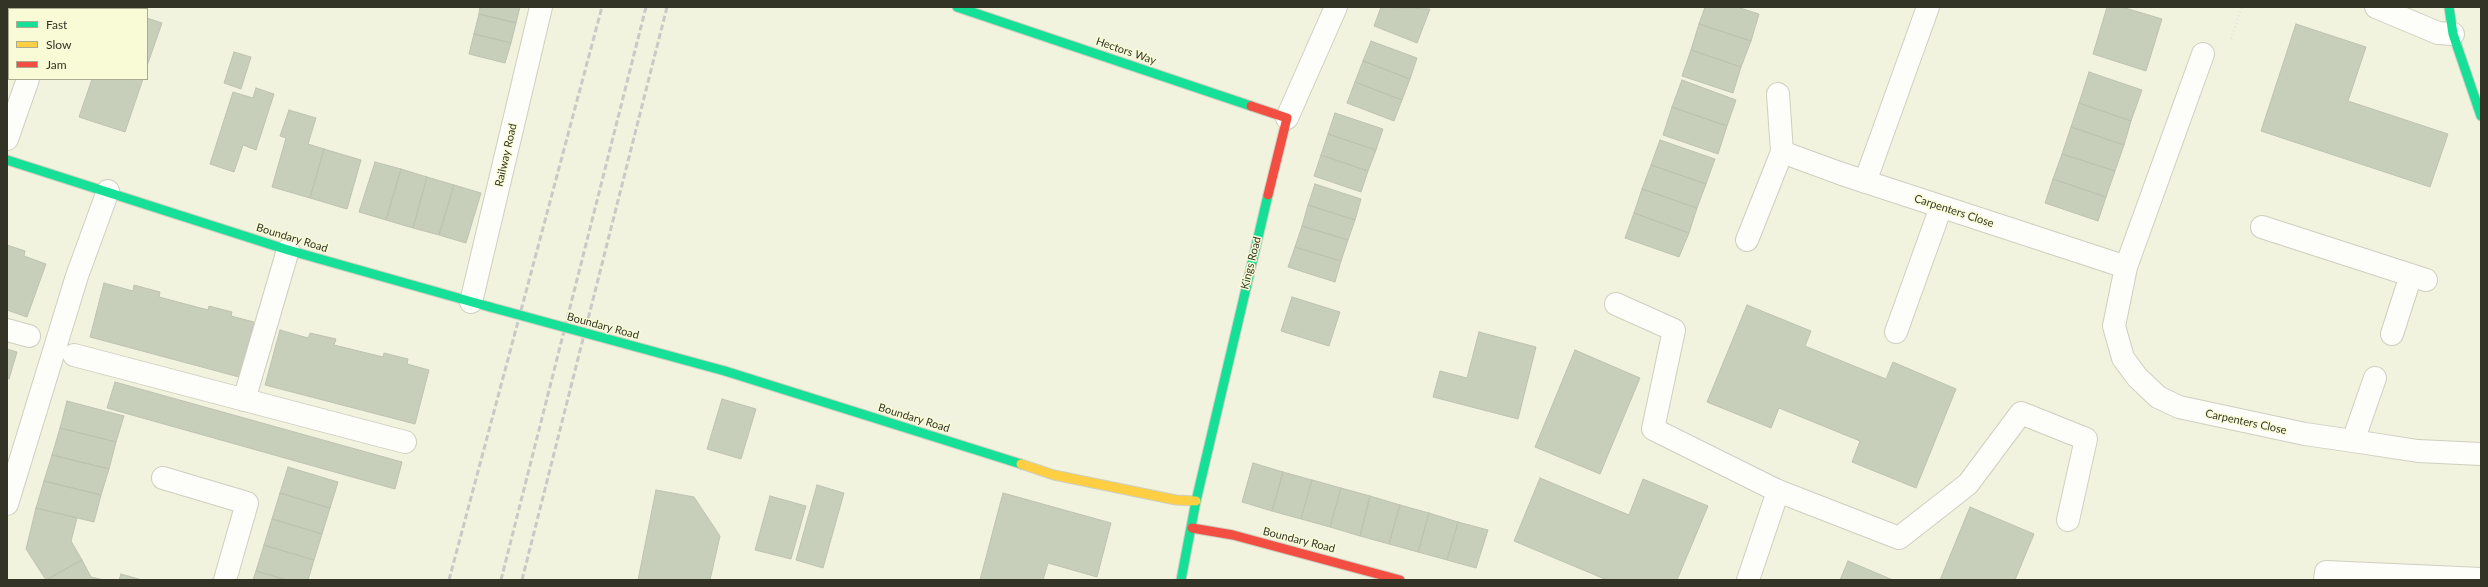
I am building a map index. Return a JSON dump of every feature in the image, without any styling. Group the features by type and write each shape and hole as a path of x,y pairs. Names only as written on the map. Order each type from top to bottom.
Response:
{"street":[{"name":"Railway Road","path":"480,305 541,7"},
{"name":"Hectors Way","path":"957,7 1287,118"},
{"name":"Kings Road","path":"1181,580 1196,501 1287,118 1336,7"},
{"path":"1865,182 1928,7"},
{"path":"2376,7 2438,33 2453,34"},
{"path":"2449,7 2453,34 2481,116"},
{"name":"Carpenters Close","path":"2202,54 2126,268 2114,326 2123,358 2137,377 2158,397 2179,407 2305,434 2418,451 2481,454"},
{"path":"7,139 28,80"},
{"path":"1748,240 1782,152 1778,94"},
{"name":"Carpenters Close","path":"1782,152 1865,182 2126,268"},
{"name":"Boundary Road","path":"7,160 108,191 288,250 480,305 725,371 1054,475 1176,500 1196,501"},
{"path":"7,504 77,276 108,191"},
{"path":"1896,332 1941,207"},
{"path":"2262,227 2419,277 2392,334"},
{"path":"244,400 288,250"},
{"path":"1616,304 1674,330 1653,429 1778,491 1899,538 1968,484 2021,413 2086,439 2068,520"},
{"path":"7,330 29,336"},
{"path":"74,355 405,442"},
{"path":"2353,441 2375,378"},
{"path":"163,478 248,503 225,580"},
{"path":"1748,580 1778,491"},
{"name":"Boundary Road","path":"1192,528 1233,535 1400,580"},
{"path":"2325,580 2326,572 2481,579"}],"building":[{"path":"480,7 520,7 516,23 479,14"},
{"path":"1381,7 1430,9 1417,43 1374,26"},
{"path":"1705,7 1737,7 1759,14 1751,41 1699,24"},
{"path":"2107,7 2122,7 2162,19 2146,71 2093,54"},
{"path":"479,14 516,23 511,43 474,34"},
{"path":"148,18 162,23 148,63"},
{"path":"1699,24 1751,41 1741,67 1691,50"},
{"path":"2296,24 2366,47 2348,101 2448,134 2430,187 2261,131"},
{"path":"474,34 511,43 505,63 469,54"},
{"path":"1371,41 1417,58 1410,79 1363,61"},
{"path":"1691,50 1741,67 1733,93 1682,76"},
{"path":"234,52 251,57 241,89 224,83"},
{"path":"1363,61 1410,79 1402,100 1355,82"},
{"path":"2089,72 2142,90 2131,121 2079,103"},
{"path":"92,80 143,80 125,132 79,117"},
{"path":"1682,80 1736,100 1727,126 1672,107"},
{"path":"1355,82 1402,100 1394,121 1347,103"},
{"path":"256,88 274,94 256,150 243,145 234,172 210,164 233,92 253,98"},
{"path":"2079,103 2131,121 2124,145 2071,127"},
{"path":"1672,107 1727,126 1718,154 1663,135"},
{"path":"289,110 316,118 308,144 324,149 310,198 272,187 286,138 280,136"},
{"path":"1335,113 1383,129 1376,150 1328,134"},
{"path":"2071,127 2124,145 2115,171 2062,154"},
{"path":"1328,134 1376,150 1368,171 1321,155"},
{"path":"1660,140 1715,159 1706,184 1651,165"},
{"path":"324,149 361,160 347,209 310,198"},
{"path":"2062,154 2115,171 2106,197 2053,179"},
{"path":"1321,155 1368,171 1361,192 1314,176"},
{"path":"375,162 401,169 386,220 359,212"},
{"path":"1651,165 1706,184 1697,208 1642,189"},
{"path":"401,169 427,177 413,228 386,220"},
{"path":"427,177 454,185 439,235 413,228"},
{"path":"2053,179 2106,197 2098,221 2045,203"},
{"path":"1315,184 1361,199 1355,220 1308,205"},
{"path":"454,185 481,193 466,243 439,235"},
{"path":"1642,189 1697,208 1689,233 1634,213"},
{"path":"1308,205 1355,220 1348,240 1302,226"},
{"path":"1634,213 1689,233 1679,257 1625,238"},
{"path":"1302,226 1348,240 1341,261 1295,247"},
{"path":"7,245 25,251 24,256 46,264 27,317 7,310"},
{"path":"1295,247 1341,261 1335,282 1288,267"},
{"path":"104,283 133,291 134,285 160,292 159,297 208,310 209,306 232,312 231,316 254,322 239,377 90,337"},
{"path":"1292,297 1340,312 1329,346 1281,331"},
{"path":"1747,305 1811,331 1805,346 1886,379 1893,362 1956,389 1916,488 1852,462 1860,441 1779,408 1771,428 1707,402"},
{"path":"280,330 308,338 310,333 336,339 334,345 383,357 384,353 408,359 407,364 429,370 415,424 265,385"},
{"path":"1479,332 1536,347 1518,419 1433,397 1440,371 1467,378"},
{"path":"7,349 17,352 9,379 7,378"},
{"path":"1575,350 1640,378 1600,474 1535,447"},
{"path":"115,382 402,462 395,489 107,408"},
{"path":"722,399 756,409 741,459 707,449"},
{"path":"67,401 124,416 116,442 60,428"},
{"path":"60,428 116,442 109,469 52,455"},
{"path":"52,455 109,469 101,495 44,481"},
{"path":"1253,463 1283,472 1272,511 1242,502"},
{"path":"288,467 338,482 330,508 280,493"},
{"path":"1283,472 1312,480 1301,519 1272,511"},
{"path":"1540,478 1629,515 1643,479 1708,506 1677,580 1607,580 1514,541"},
{"path":"1312,480 1341,488 1330,527 1301,519"},
{"path":"44,481 101,495 94,522 36,508"},
{"path":"817,485 844,493 823,568 796,560"},
{"path":"1341,488 1370,496 1360,536 1330,527"},
{"path":"656,490 694,497 720,536 710,580 638,580"},
{"path":"280,493 330,508 322,534 272,519"},
{"path":"1003,493 1111,523 1097,577 1048,563 1043,580 980,580"},
{"path":"770,496 806,506 791,559 755,550"},
{"path":"1370,496 1400,505 1389,544 1360,536"},
{"path":"1400,505 1429,513 1418,552 1389,544"},
{"path":"1970,507 2034,534 2015,580 1940,580"},
{"path":"36,508 77,518 71,541 82,560 46,580 26,549"},
{"path":"1429,513 1458,522 1447,560 1418,552"},
{"path":"272,519 322,534 314,560 264,545"},
{"path":"1458,522 1488,530 1476,568 1447,560"},
{"path":"264,545 314,560 308,580 287,580 256,571"},
{"path":"82,560 91,577 104,580 46,580"},
{"path":"1848,561 1893,580 1840,580"},
{"path":"256,571 287,580 253,580"},
{"path":"121,574 142,580 119,580"}],"railway":[{"path":"449,580 602,7"},
{"path":"501,580 646,7"},
{"path":"522,580 667,7"}],"traffic: fast":[{"path":"957,7 1251,106"},
{"path":"2449,7 2453,34 2481,116"},
{"path":"7,160 288,250 490,307"},
{"path":"1181,580 1196,501 1268,195"},
{"path":"490,307 725,371"},
{"path":"725,371 1021,464"}],"traffic: slow":[{"path":"1021,464 1054,475 1176,500 1196,501"}],"traffic: jam":[{"path":"1251,106 1287,118 1268,195"},
{"path":"1192,528 1233,535 1400,580"}]}
